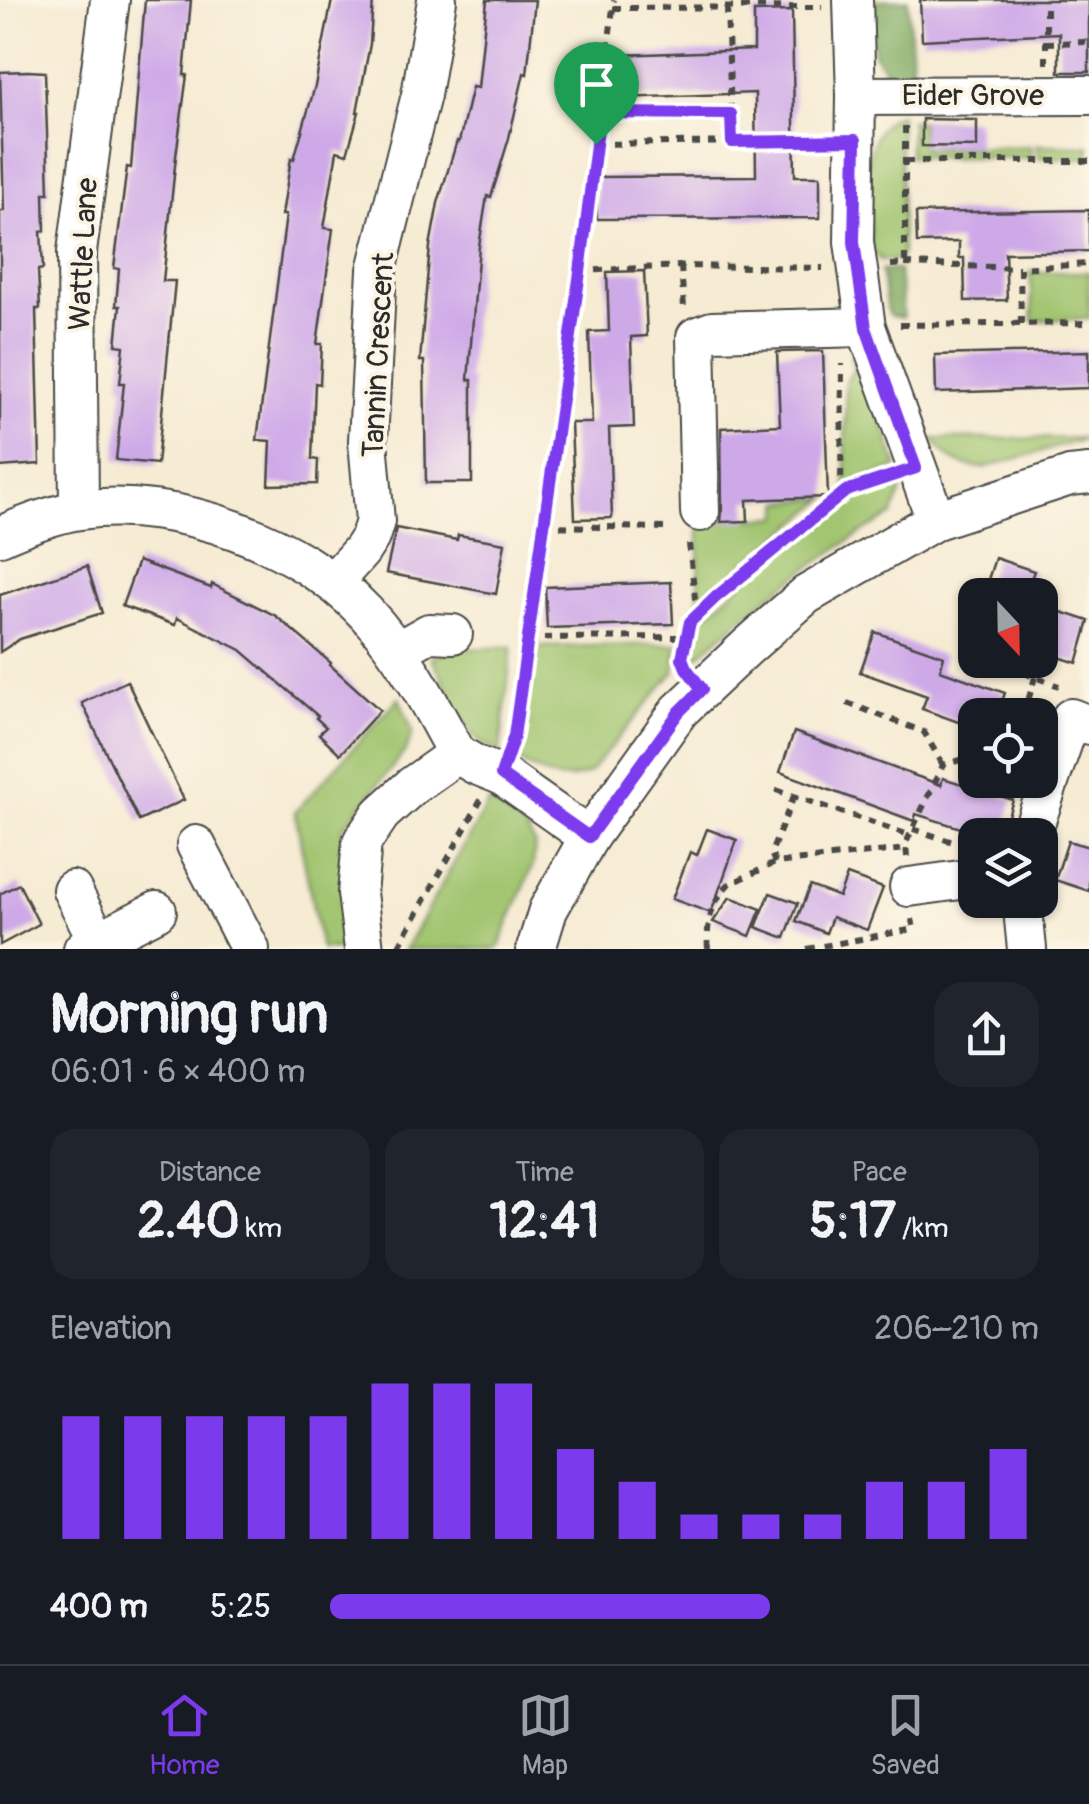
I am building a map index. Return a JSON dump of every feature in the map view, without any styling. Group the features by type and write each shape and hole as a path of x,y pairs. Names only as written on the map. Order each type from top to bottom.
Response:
{"street":[{"name":"Wattle Lane","path":"79,510 77,252 110,0"},
{"name":"Tannin Crescent","path":"334,581 361,551 375,521 368,441 378,270 420,95 437,0"},
{"path":"853,3 856,328 936,520"},
{"name":"Eider Grove","path":"856,96 1089,96"},
{"path":"700,512 696,336 712,331 856,328"},
{"path":"536,949 548,910 589,837 679,712 806,595 936,520 1070,476 1089,474"},
{"path":"0,536 79,510 125,507 216,522 267,543 334,581 367,614 413,671 458,754 501,775 589,837"},
{"path":"397,650 428,633 453,634"},
{"path":"1037,818 1070,718 1089,725"},
{"path":"364,949 357,894 362,842 381,814 412,786 458,754"},
{"path":"196,844 250,949"},
{"path":"909,888 958,881"},
{"path":"72,890 91,945 156,911"},
{"path":"1024,918 1027,949"}],"path":[{"path":"1045,96 1046,0"},
{"path":"397,949 477,805 501,775 514,736 614,4 728,8 853,3"},
{"path":"728,8 732,142"},
{"path":"1046,43 1089,42"},
{"path":"904,95 906,264"},
{"path":"600,113 731,114"},
{"path":"596,144 856,140"},
{"path":"905,161 1089,161"},
{"path":"580,272 681,266 857,268 906,264 1020,268 1089,264"},
{"path":"1020,268 1021,324"},
{"path":"841,494 842,360 856,328 1089,323"},
{"path":"702,689 682,658 690,622 841,494 916,468"},
{"path":"544,526 687,529 697,617"},
{"path":"528,638 686,637"},
{"path":"1038,678 1068,690"},
{"path":"847,703 924,732 943,765"},
{"path":"807,949 914,929 906,849 943,765 958,761"},
{"path":"776,790 958,844"},
{"path":"775,863 771,853 794,796"},
{"path":"708,949 706,926 728,885 775,863 906,849"}],"green space":[{"path":"867,0 908,0 913,81 887,73 874,54"},
{"path":"900,114 902,252 899,260 879,260 879,256 872,254 868,166 877,134"},
{"path":"911,121 920,121 923,149 1030,146 1032,158 909,157"},
{"path":"1036,145 1089,146 1089,158 1038,158"},
{"path":"881,270 899,270 903,318 887,312"},
{"path":"1030,272 1089,272 1089,318 1033,321"},
{"path":"857,349 898,467 846,485 845,381 854,370 851,355"},
{"path":"1089,438 984,468 954,461 932,439"},
{"path":"901,480 892,516 794,578 689,664 686,656 694,626 772,556 852,496"},
{"path":"827,498 699,601 699,522 779,517 782,502"},
{"path":"677,644 674,672 589,773 559,778 516,760 535,647"},
{"path":"512,647 500,752 481,743 472,733 431,657 462,649"},
{"path":"399,698 413,732 406,750 342,829 349,949 321,949 295,812"},
{"path":"489,802 523,824 535,844 533,865 498,949 405,949"}],"building":[{"path":"145,0 191,0 187,75 163,281 175,281 157,464 116,460 124,346 116,345 120,306 116,306 119,269 114,268 127,167 131,168"},
{"path":"332,0 373,0 359,112 347,154 337,151 324,228 333,229 317,344 322,344 320,384 315,383 312,459 318,460 317,484 269,485 271,441 257,440 286,215 282,215 291,158 294,159 315,86"},
{"path":"487,0 535,0 527,74 524,73 491,197 487,196 479,246 468,380 472,380 472,483 426,483 424,361 420,361 430,246 438,203 472,87 478,88"},
{"path":"920,0 1089,0 1089,72 1059,72 1059,33 922,40"},
{"path":"792,11 795,176 820,176 820,218 597,219 596,177 756,176 755,93 621,98 619,55 754,50 754,12"},
{"path":"0,72 45,72 49,193 44,193 43,269 38,270 40,309 36,309 40,464 0,467 0,211 4,211"},
{"path":"922,119 977,120 977,147 922,146"},
{"path":"1089,210 1089,251 1005,253 1007,300 965,301 964,258 959,258 959,242 917,243 916,213"},
{"path":"644,271 647,336 631,337 634,427 609,428 612,518 575,519 571,423 592,423 589,332 609,331 607,272"},
{"path":"823,351 828,497 747,500 748,521 721,522 721,428 780,425 777,352"},
{"path":"1089,351 1089,388 936,393 935,355"},
{"path":"396,528 457,540 458,535 505,543 496,594 386,573"},
{"path":"995,558 1034,571 1031,578 989,578"},
{"path":"138,561 211,588 212,584 276,616 380,710 340,754 319,734 326,727 318,716 241,650 177,618 175,625 122,606"},
{"path":"87,566 102,613 20,639 0,652 0,595"},
{"path":"671,582 673,624 547,628 545,587"},
{"path":"1058,611 1089,621 1077,663 1058,657"},
{"path":"875,632 944,656 940,670 1005,693 1003,698 958,698 958,722 922,709 927,696 860,672"},
{"path":"127,681 184,800 139,821 82,703"},
{"path":"794,732 941,785 943,778 958,783 958,798 1013,800 1007,818 958,818 958,827 916,814 914,821 780,772"},
{"path":"707,829 737,840 711,913 672,899 690,852 697,855"},
{"path":"1068,841 1089,847 1089,891 1058,881"},
{"path":"847,875 883,888 867,930 832,917 826,933 796,921 810,886 839,897"},
{"path":"19,884 39,924 0,945 0,894"},
{"path":"770,893 798,903 785,938 756,927"},
{"path":"730,897 761,909 750,936 713,922"}],"route":[{"path":"600,113 731,114 732,142 856,140 854,242 866,328 916,468 846,491 690,622 682,658 702,689 679,712 589,837 501,775 514,736 596,144 600,113"}]}
